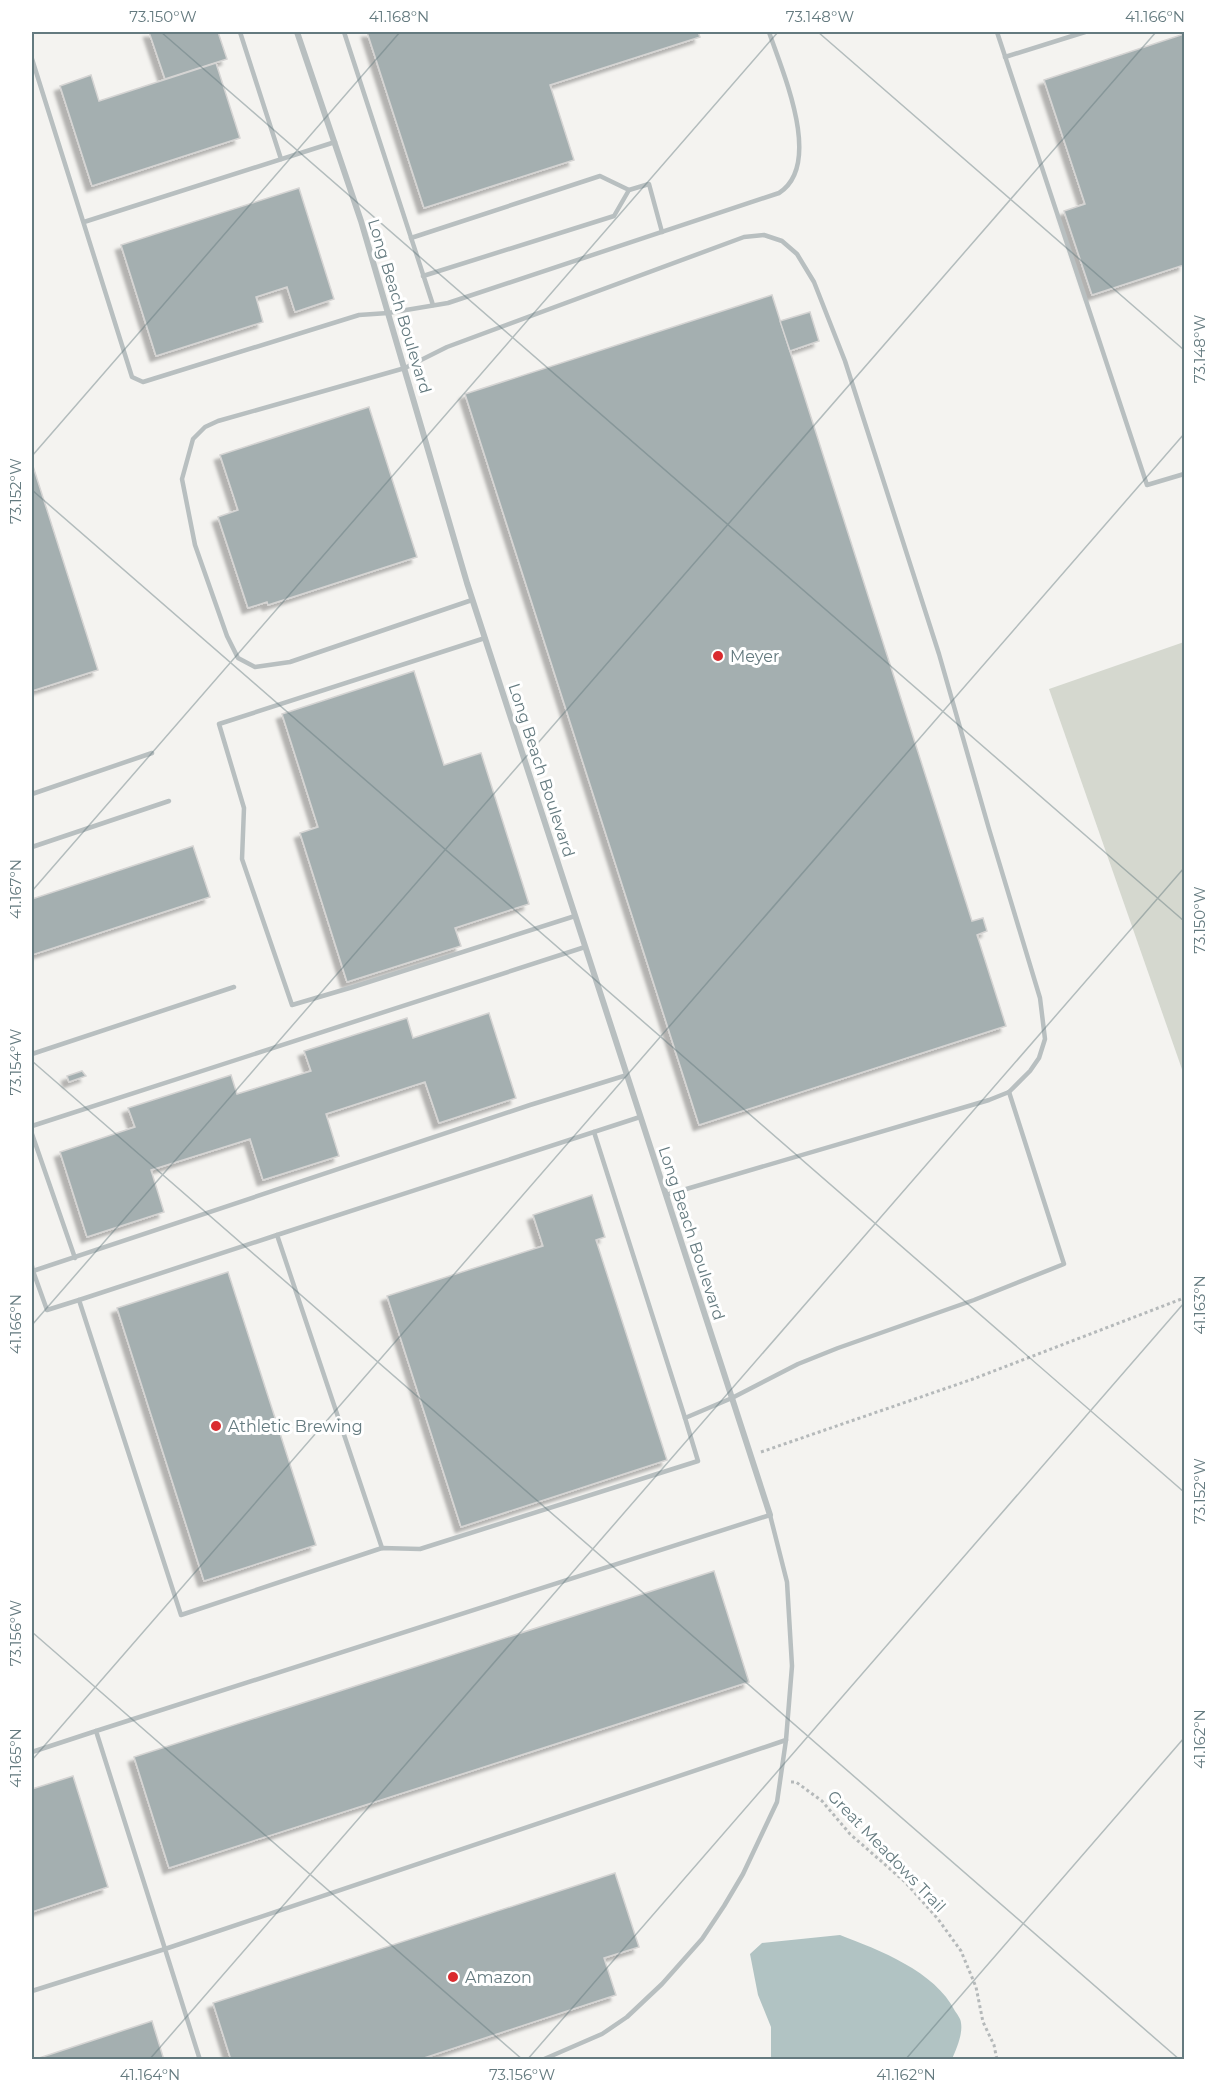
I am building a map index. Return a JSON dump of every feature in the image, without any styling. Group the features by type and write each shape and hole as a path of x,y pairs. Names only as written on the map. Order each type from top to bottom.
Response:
{"street":[{"name":"Long Beach Boulevard","path":"297,32 361,221 472,600 770,1515"}],"lane":[{"path":"240,32 281,159"},
{"path":"344,32 433,306"},
{"path":"32,58 132,377 143,382 358,315 388,313 448,303 778,193 791,183 798,162 799,141 797,120 769,32"},
{"path":"997,32 1147,485 1185,474"},
{"path":"1005,57 1085,32"},
{"path":"84,222 335,142"},
{"path":"411,238 600,176 629,190 649,184 662,232"},
{"path":"423,276 614,216 629,190"},
{"path":"472,600 290,662 255,667 238,658 226,636 195,545 182,478 193,439 205,427 218,421 405,368 447,347 744,237 764,236 782,241 797,254 813,282 845,362 939,654 988,829 1040,998 1045,1039 1039,1058 1030,1071 1009,1092 989,1100 666,1195"},
{"path":"485,638 219,724 244,808 242,859 292,1005 575,916"},
{"path":"32,794 152,753"},
{"path":"32,847 169,801"},
{"path":"32,1126 585,947"},
{"path":"32,1054 234,987"},
{"path":"627,1075 518,1109 75,1258 32,1269 47,1310 640,1117"},
{"path":"685,1418 732,1398 798,1364 974,1300 1064,1264 1009,1092"},
{"path":"79,1300 181,1615 381,1548 420,1549 698,1461 594,1132"},
{"path":"32,1134 75,1258"},
{"path":"277,1235 381,1548"},
{"path":"32,1752 770,1515 787,1582 792,1666 786,1740 777,1802 748,1864 724,1906 702,1938 662,1984 627,2017 602,2034 542,2060"},
{"path":"96,1731 200,2060"},
{"path":"32,1991 165,1949 786,1740"}],"path":[{"path":"750,1455 973,1379 1185,1298"},
{"name":"Great Meadows Trail","path":"780,1782 796,1782 822,1801 850,1834 905,1882 938,1919 961,1951 976,1987 983,2022 994,2045 997,2060"}],"shaded area":[{"path":"1184,642 1184,1075 1049,689"},
{"path":"840,1935 905,1964 934,1984 946,1997 961,2023 960,2037 952,2059 771,2059 771,2027 758,1995 750,1954 762,1943"}],"building":[{"path":"149,32 218,32 227,59 165,79"},
{"path":"367,32 698,32 700,37 550,85 574,160 424,208"},
{"path":"1184,34 1184,265 1092,295 1064,211 1085,204 1044,80"},
{"path":"216,63 240,138 92,186 60,86 91,75 99,101"},
{"path":"299,188 334,299 295,312 287,287 256,297 263,322 156,356 121,245"},
{"name":"Meyer","path":"772,295 972,921 983,918 987,931 977,935 1006,1026 699,1125 465,394"},
{"path":"810,312 819,341 790,351 780,321"},
{"path":"369,407 417,557 268,605 267,602 248,608 218,517 238,510 220,455"},
{"path":"32,463 98,670 32,691"},
{"path":"414,671 444,765 481,753 529,904 455,928 461,946 347,982 300,833 318,827 282,714"},
{"path":"193,846 210,897 32,955 32,899"},
{"path":"489,1013 516,1098 439,1123 425,1082 326,1114 339,1156 263,1180 250,1139 151,1170 164,1212 87,1237 60,1152 135,1127 128,1108 231,1075 237,1094 311,1071 304,1051 407,1018 413,1038"},
{"path":"82,1071 86,1076 69,1082 67,1076"},
{"path":"592,1195 605,1237 596,1240 667,1460 461,1527 387,1296 543,1246 533,1215"},
{"name":"Athletic Brewing","path":"228,1272 316,1545 204,1581 117,1308"},
{"path":"714,1571 749,1682 169,1868 134,1757"},
{"path":"73,1776 108,1887 32,1912 32,1789"},
{"name":"Amazon","path":"615,1873 639,1947 604,1958 616,1995 418,2060 231,2060 213,2003"},
{"path":"152,2021 164,2060 33,2060"}],"place":[{"name":"Meyer","path":"718,656"},
{"name":"Athletic Brewing","path":"216,1426"},
{"name":"Amazon","path":"453,1977"}]}
